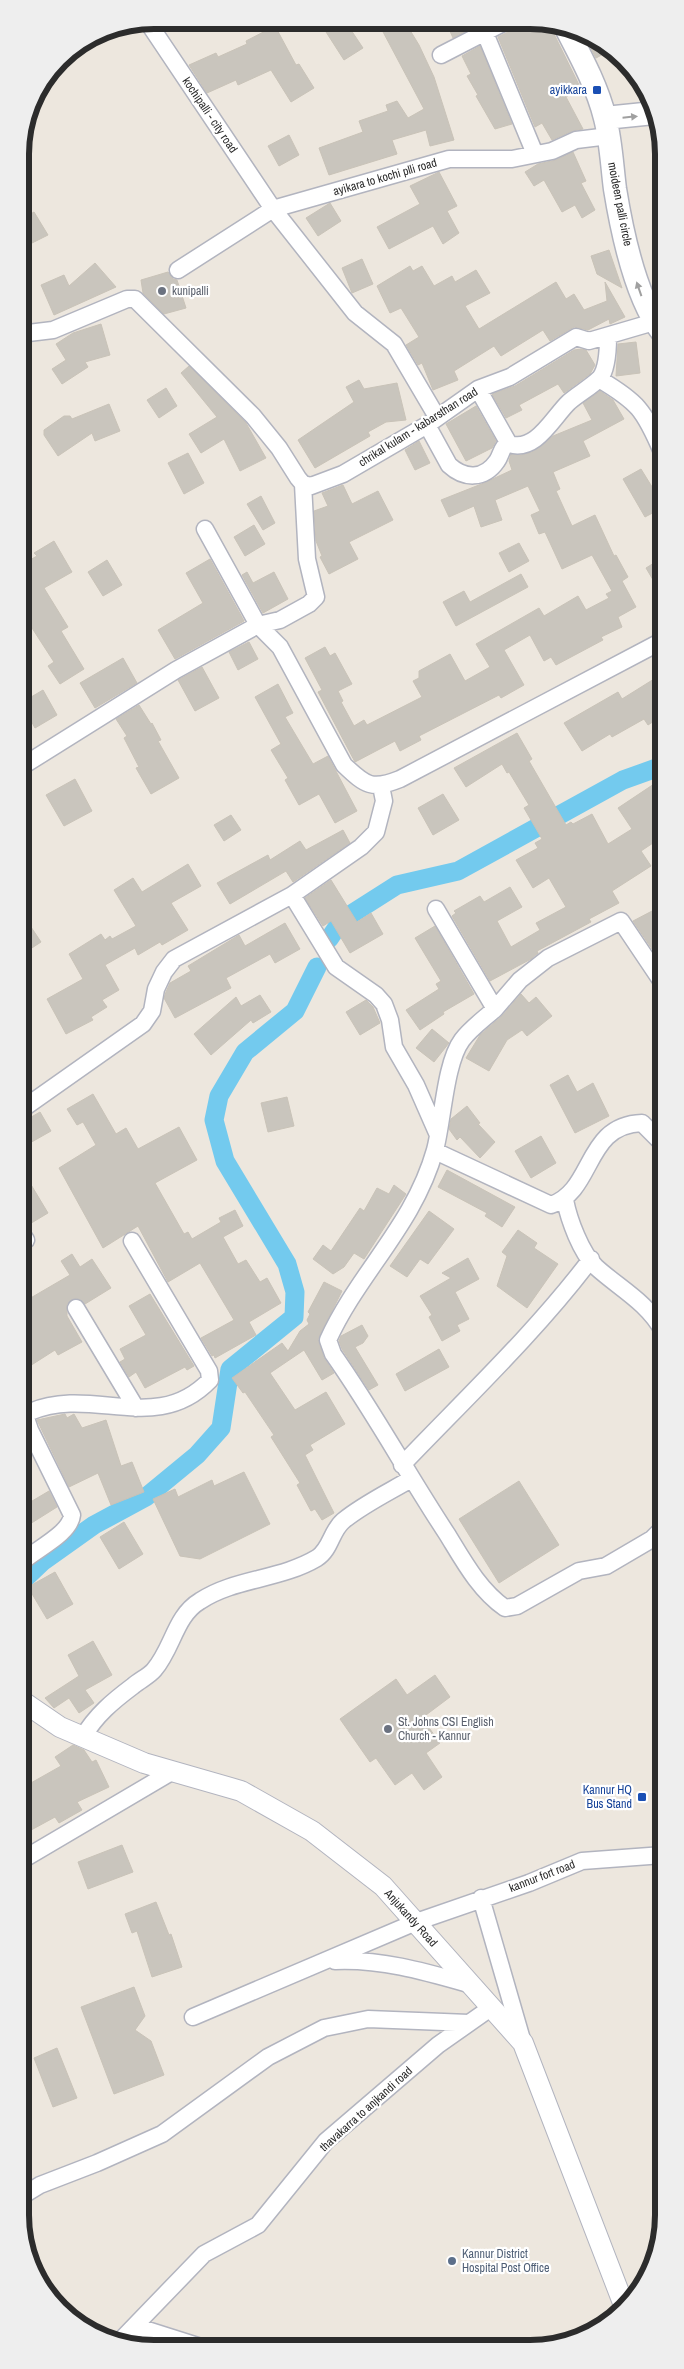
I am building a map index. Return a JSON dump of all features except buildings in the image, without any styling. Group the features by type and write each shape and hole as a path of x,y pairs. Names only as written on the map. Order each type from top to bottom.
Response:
{"main road":[{"name":"moideen palli circle","path":"569,35 597,90 607,127 616,191 635,277 655,320"},
{"path":"607,127 649,114"}],"street":[{"name":"kochipalli - city road","path":"152,29 273,209 355,313 394,344 432,421 449,465 463,475 476,477 497,462 504,447 509,444"},
{"path":"440,55 492,29"},
{"path":"485,33 535,154"},
{"name":"ayikara to kochi plli road","path":"178,270 273,209 449,160 512,159 552,151 607,127"},
{"path":"29,333 53,330 127,299 135,299 254,416 279,448 303,484 307,559 316,597 308,604 280,620 258,625 176,670 29,762"},
{"name":"chrikal kulam - kabarsthan road","path":"303,484 317,486 343,474 432,421 478,389 510,376 576,337 589,341 655,328"},
{"path":"478,389 509,444 516,446 530,442 544,433 568,404 599,379 604,369 608,337"},
{"path":"599,379 630,399 642,410 655,437"},
{"path":"205,529 258,625 280,647 344,765 358,779 370,785 381,786 655,645"},
{"path":"29,1104 143,1024 152,1011 156,988 164,972 174,959 292,895 361,847 376,832 384,801 381,786"},
{"path":"292,895 336,967 376,995 384,1004 390,1020 394,1046 416,1086 436,1143 542,1202 552,1205 565,1200 574,1188 589,1160 613,1129 629,1123 642,1123 655,1136"},
{"path":"436,909 495,1009"},
{"path":"655,972 621,921 548,958 520,980 495,1009 470,1030 461,1042 454,1057 436,1143 416,1202 339,1316 328,1340 333,1354 406,1472 474,1576 496,1602 505,1608 518,1606 579,1571 606,1566 655,1537"},
{"path":"565,1200 570,1221 594,1265 635,1297 655,1319"},
{"path":"29,1414 80,1402 136,1408 160,1408 175,1404 200,1390 210,1380 209,1371 132,1241"},
{"path":"83,1737 92,1722 109,1704 153,1671 166,1654 177,1626 187,1611 198,1601 230,1586 262,1579 315,1559 325,1552 342,1522 406,1472 591,1259"},
{"path":"76,1308 136,1408"},
{"path":"29,1427 72,1515 71,1522 64,1531 29,1557"},
{"name":"Anjukandy Road","path":"29,1708 60,1726 144,1763 241,1791 312,1831 382,1886 524,2043 622,2300"},
{"path":"29,1856 173,1771"},
{"name":"kannur fort road","path":"194,2017 416,1922 529,1883 582,1861 655,1856"},
{"path":"481,1898 524,2043"},
{"path":"325,1961 364,1960 410,1967 472,1985"},
{"name":"thavakarra to anjkandi road","path":"124,2337 204,2254 258,2225 326,2141 438,2045 492,2007"},
{"path":"29,2192 40,2185 97,2164 162,2134 268,2057 324,2028 368,2019 469,2023"},
{"path":"135,2326 179,2340"}],"waterway":[{"path":"329,939 342,920 397,885 458,871 623,780 655,769"},
{"path":"29,1574 42,1562 94,1525 146,1497 197,1455 221,1428 230,1369 294,1317 295,1292 287,1264 225,1161 214,1120 219,1096 245,1052 295,1011 317,967"}],"place":[{"name":"ayikkara","path":"597,90"},
{"name":"kunipalli","path":"162,291"},
{"name":"St. Johns CSI English Church - Kannur","path":"388,1729"},
{"name":"Kannur HQ Bus Stand","path":"642,1797"},
{"name":"Kannur District Hospital Post Office","path":"452,2261"}]}
